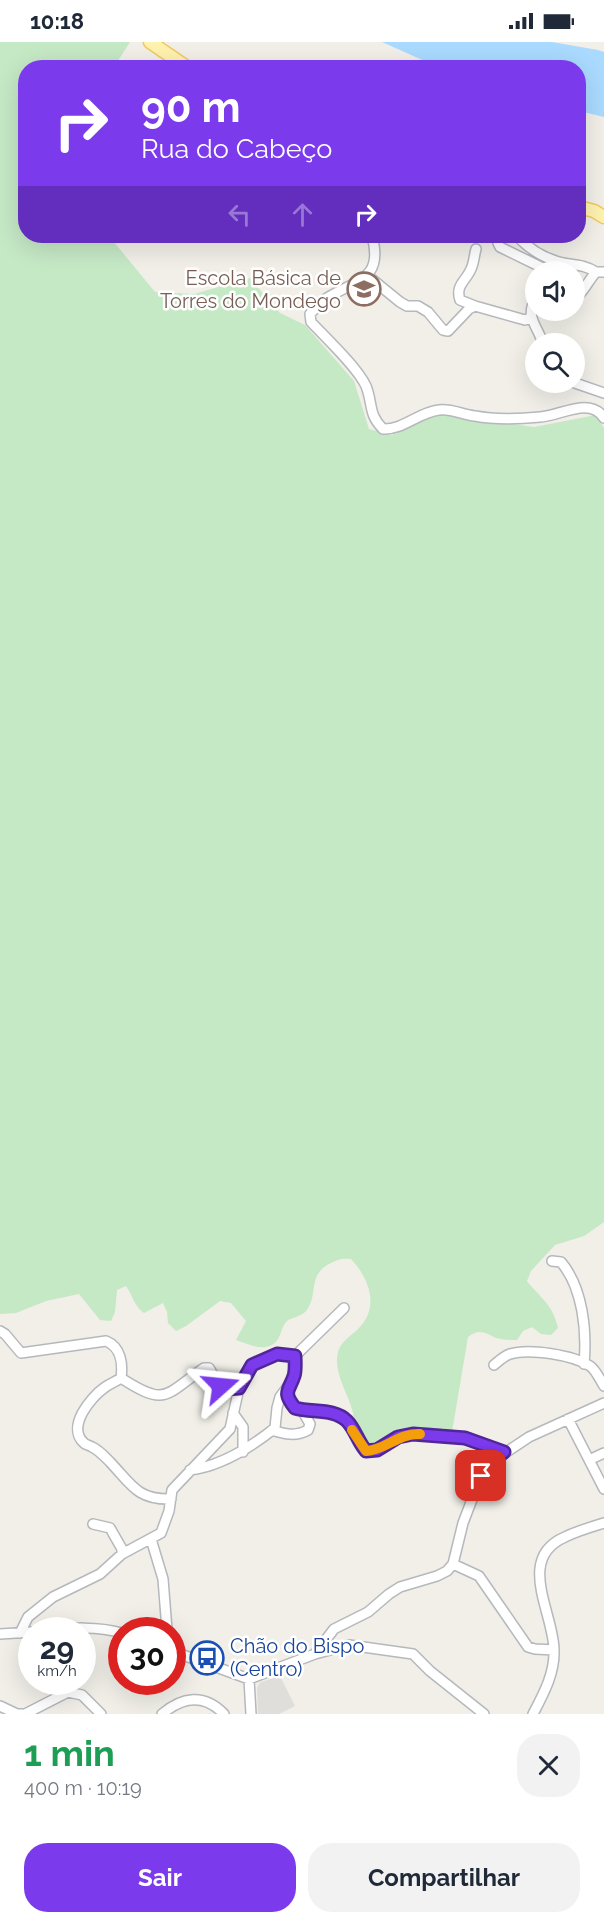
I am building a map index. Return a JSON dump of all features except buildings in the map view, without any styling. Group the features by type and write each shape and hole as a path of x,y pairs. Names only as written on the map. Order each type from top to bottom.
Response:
{"main road":[{"path":"150,42 176,60"},
{"path":"586,209 604,217"}],"street":[{"path":"374,243 374,262 368,276 324,300 310,314 310,318 365,386 371,412 383,429 393,430 430,411 443,409 475,416 518,419 548,417 586,406 596,410 604,418"},
{"path":"498,243 499,246 529,261"},
{"path":"525,243 535,252 553,261"},
{"path":"476,249 467,278 460,284 458,293 460,300 525,320"},
{"path":"585,265 600,272"},
{"path":"585,286 588,280 600,272"},
{"path":"368,276 400,302 407,306 418,306 428,312 443,330 448,331 469,309 475,306"},
{"path":"585,386 604,393"},
{"path":"552,1261 561,1262 574,1281 583,1320 584,1364"},
{"path":"190,1470 198,1470 243,1452 277,1425 279,1400 294,1377 295,1356 344,1308"},
{"path":"0,1331 21,1353 106,1341 115,1347 118,1353 122,1368 121,1378"},
{"path":"494,1365 507,1355 537,1352 572,1358 592,1367 604,1386"},
{"path":"28,1617 53,1597 100,1574 122,1554 161,1533 172,1490 230,1429 239,1388 252,1365 277,1354 295,1356"},
{"path":"121,1378 150,1395 165,1396 204,1368 209,1368 221,1386 226,1389 239,1388"},
{"path":"121,1378 104,1388 87,1406 78,1426 79,1435 84,1443 111,1462 123,1479 137,1490 154,1500 171,1499"},
{"path":"289,1385 287,1395 295,1408 333,1413 347,1422 366,1451 377,1450 398,1437 413,1434 465,1438 504,1452"},
{"path":"315,1654 334,1629 368,1612 400,1587 447,1571 453,1564 463,1523 481,1476 493,1461 529,1437 604,1403"},
{"path":"272,1430 288,1434 308,1430 310,1424 302,1410"},
{"path":"233,1413 243,1427 243,1452"},
{"path":"568,1419 604,1489"},
{"path":"589,1460 604,1453"},
{"path":"533,1714 552,1674 554,1650 553,1634 538,1577 541,1562 546,1552 563,1537 604,1523"},
{"path":"93,1524 110,1528 122,1549 122,1554"},
{"path":"151,1539 163,1579 166,1617"},
{"path":"453,1564 479,1576 528,1647 554,1650"},
{"path":"0,1634 18,1633"},
{"path":"186,1656 249,1679 315,1654 348,1645 413,1654 430,1671 484,1714"},
{"path":"249,1679 251,1714"},
{"path":"0,1706 24,1714 68,1692 82,1695 101,1714"},
{"path":"162,1714 173,1704 193,1700 211,1704 224,1714"}],"shaded area":[{"path":"280,1676 295,1706 279,1714 258,1714 257,1688 259,1684"}],"green space":[{"path":"0,42 130,42 118,60 18,60 18,243 115,243 155,292 194,294 250,278 280,313 305,325 354,381 369,429 392,435 440,413 534,427 596,415 604,428 604,1222 584,1236 555,1245 531,1271 527,1281 550,1307 556,1320 558,1328 551,1335 541,1334 532,1327 523,1331 517,1340 499,1339 479,1332 468,1337 450,1444 397,1434 368,1445 363,1444 357,1434 352,1409 337,1367 337,1359 341,1345 365,1320 369,1311 370,1293 363,1275 351,1259 338,1260 322,1269 315,1280 312,1299 306,1311 286,1322 274,1344 264,1347 236,1340 246,1321 231,1303 220,1301 176,1331 168,1323 163,1303 144,1313 126,1286 117,1290 115,1312 111,1321 100,1320 79,1294 46,1301 16,1313 0,1314"}],"water":[{"path":"382,42 552,42 598,50 604,52 604,117 586,113 586,60 422,60"}],"slow traffic":[{"path":"352,1430 366,1451 377,1450 398,1437 420,1434"}],"place":[{"name":"Escola Básica de Torres do Mondego","path":"364,289"},
{"name":"Chão do Bispo (Centro)","path":"207,1658"}],"route":[{"path":"221,1386 226,1389 239,1388 252,1365 277,1354 295,1356 294,1377 287,1395 295,1408 333,1413 347,1422 366,1451 377,1450 398,1437 413,1434 465,1438 504,1452 481,1476"}]}
